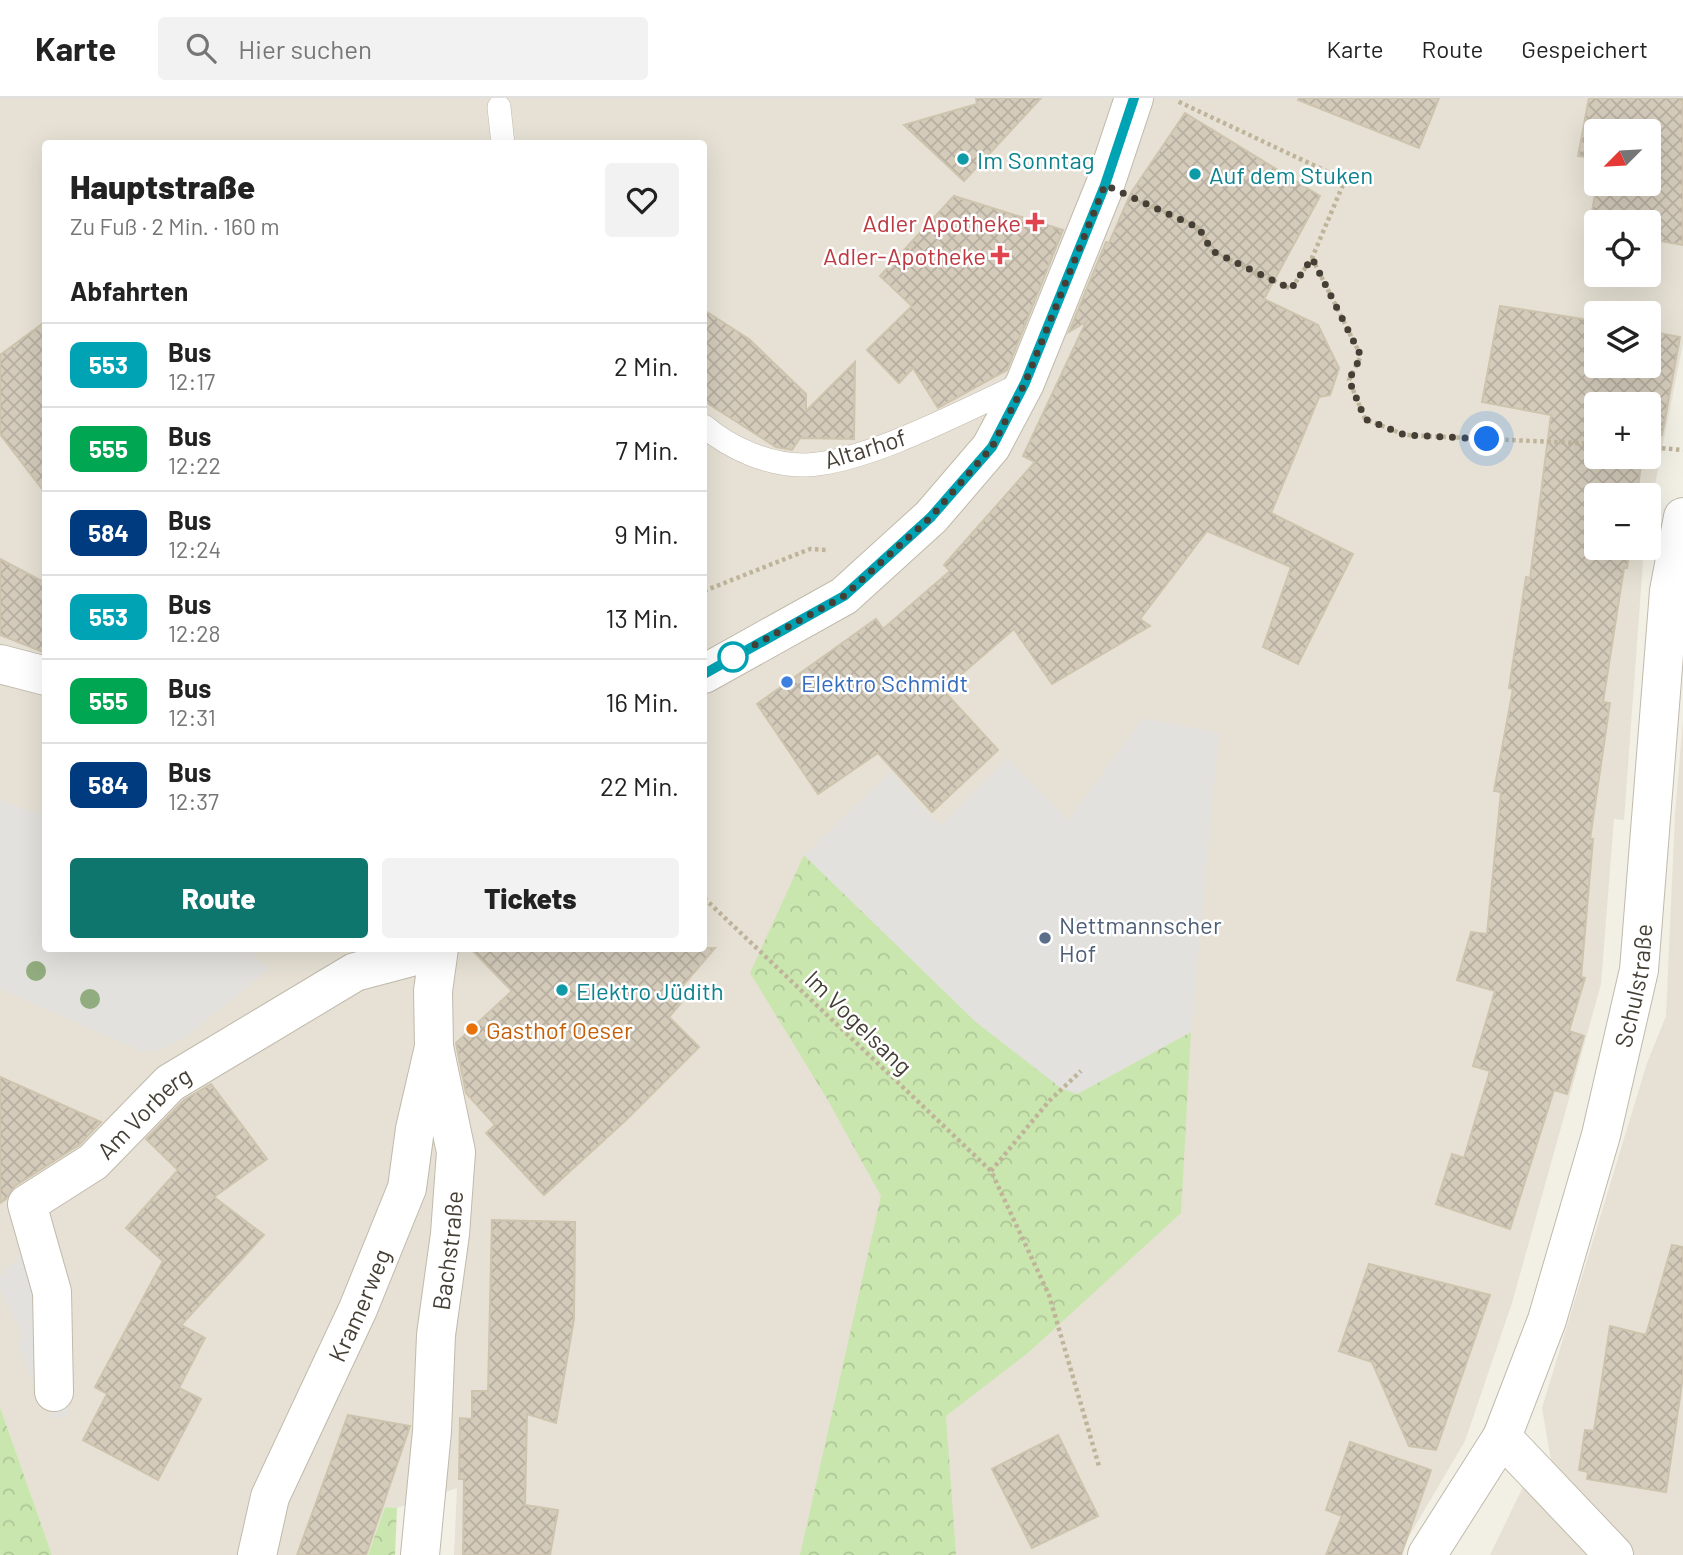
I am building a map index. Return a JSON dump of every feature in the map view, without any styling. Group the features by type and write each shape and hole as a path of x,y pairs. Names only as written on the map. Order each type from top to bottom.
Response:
{"street":[{"path":"707,672 844,596 931,517 992,447 1025,383 1105,185 1134,98"},
{"name":"Schulstraße","path":"1427,1555 1502,1437 1547,1320 1601,1135 1639,970 1683,517"},
{"path":"0,664 42,675"},
{"name":"Am Vorberg","path":"54,1392 52,1292 27,1204 93,1162 170,1083 355,972 428,952"},
{"name":"Bachstraße","path":"420,1555 432,1432 436,1335 450,1234 456,1152 433,1047 433,991 439,952"},
{"name":"Kramerweg","path":"257,1555 270,1497 358,1309 407,1188 415,1129 433,1047"},
{"path":"1502,1437 1614,1555"}],"lane":[{"path":"499,107 503,140"},
{"name":"Altarhof","path":"707,428 760,459 807,465 854,454 921,431 1025,383"}],"path":[{"path":"1105,185 1199,228 1212,251 1291,289 1312,258 1345,180 1170,98"},
{"path":"1312,258 1361,356 1349,380 1365,419 1405,435 1584,443"},
{"path":"1661,448 1683,450"},
{"path":"707,590 810,549 890,556"},
{"name":"Im Vogelsang","path":"707,901 991,1171 1049,1295 1099,1466"},
{"path":"991,1171 1055,1094 1081,1071"}],"shaded area":[{"path":"0,98 1683,98 1683,343 1661,454 1661,392 1584,392 1584,469 1658,469 1655,483 1584,483 1584,560 1643,560 1624,820 1614,819 1601,984 1512,1303 1465,1441 1398,1555 454,1555 457,1488 397,1508 385,1507 368,1555 52,1555 0,1407"},
{"name":"Nettmannscher Hof","path":"1143,718 1219,733 1191,1032 1077,1094 1061,1088 976,1022 804,855 890,772 940,826 1007,758 1068,820"},
{"path":"1683,721 1683,1555 1490,1555 1523,1487 1551,1460 1542,1408 1647,1063 1666,1016 1675,814"},
{"path":"0,800 42,815 42,952 252,952 268,970 182,1040 158,1050 143,1052 0,989"},
{"path":"48,1226 71,1291 68,1417 52,1418 47,1378 32,1381 18,1344 24,1337 0,1290 0,1276"}],"green space":[{"path":"804,855 976,1022 1061,1088 1077,1094 1191,1032 1181,1213 1029,1352 946,1416 956,1555 800,1555 881,1196 826,1097 750,973"},
{"path":"0,1407 52,1555 0,1555"},
{"path":"385,1507 397,1508 395,1555 368,1555"}],"building":[{"name":"Im Sonntag","path":"976,98 1041,98 964,181 904,125 977,104"},
{"path":"1439,98 1419,148 1298,100"},
{"path":"1589,98 1683,98 1683,245 1661,241 1661,210 1592,210 1595,196 1661,196 1661,119 1585,119"},
{"path":"1185,113 1320,196 1264,299 1318,325 1339,368 1330,395 1319,397 1271,513 1353,554 1298,664 1263,647 1291,567 1207,531 1140,619 1150,626 1052,684 1014,629 943,690 998,750 932,812 878,753 818,794 757,704 876,619 883,629 950,571 944,565 1035,462 1023,456 1086,322 1069,332 1106,242 1109,243 1131,193"},
{"path":"1584,124 1584,157 1578,156"},
{"path":"954,196 1063,230 1007,370 938,408 913,368 899,383 867,350 912,306 880,276"},
{"path":"1500,306 1584,319 1584,378 1661,378 1661,333 1680,337 1662,435 1661,392 1584,392 1584,469 1640,469 1639,483 1584,483 1584,560 1628,560 1627,568 1624,568 1603,702 1610,703 1590,839 1593,839 1581,977 1585,978 1569,1031 1584,1036 1567,1094 1554,1090 1510,1229 1436,1204 1452,1154 1464,1158 1490,1071 1473,1066 1495,991 1457,980 1471,932 1487,934 1501,792 1494,791 1513,689 1509,688 1526,577 1530,578 1551,415 1482,402"},
{"path":"707,312 749,339 806,394 806,411 855,362 854,439 800,438 792,450 776,447 707,403"},
{"path":"42,324 42,489 0,434 0,355"},
{"path":"0,559 42,581 42,651 0,635"},
{"path":"707,948 715,948 679,990 686,997 669,1017 699,1047 626,1120 544,1195 486,1133 495,1125 466,1093 456,1043 512,991 474,952 707,952"},
{"path":"0,1077 101,1122 79,1145 15,1186 0,1203"},
{"path":"211,1084 267,1159 214,1197 264,1235 181,1325 205,1338 179,1388 201,1399 158,1480 83,1440 107,1394 95,1387 163,1261 126,1228 178,1170 146,1139 184,1100"},
{"path":"492,1220 575,1222 574,1319 556,1423 527,1414 525,1505 558,1510 550,1555 463,1555 464,1479 459,1479 460,1418 472,1419 472,1391 488,1391"},
{"path":"1672,1245 1683,1247 1683,1377 1666,1492 1587,1479 1588,1472 1579,1470 1585,1430 1594,1431 1610,1326 1646,1335"},
{"path":"1369,1264 1490,1295 1436,1450 1409,1446 1372,1362 1339,1351"},
{"path":"348,1415 410,1426 366,1555 297,1555"},
{"path":"1058,1435 1098,1516 1032,1548 992,1469"},
{"path":"1350,1442 1431,1470 1401,1555 1326,1555 1342,1516 1326,1510"}],"bus line":[{"name":"553","path":"707,672 844,596 931,517 992,447 1025,383 1105,185 1134,98"}],"place":[{"name":"Im Sonntag","path":"963,159"},
{"name":"Auf dem Stuken","path":"1195,174"},
{"name":"Adler Apotheke","path":"1035,222"},
{"name":"Adler-Apotheke","path":"1000,255"},
{"name":"Elektro Schmidt","path":"787,682"},
{"name":"Nettmannscher Hof","path":"1045,938"},
{"name":"Elektro Jüdith","path":"562,990"},
{"name":"Gasthof Oeser","path":"472,1029"}],"route":[{"path":"733,657 844,596 931,517 992,447 1025,383 1105,185 1199,228 1212,251 1291,289 1312,258 1361,356 1349,380 1365,419 1405,435 1487,439"}]}
